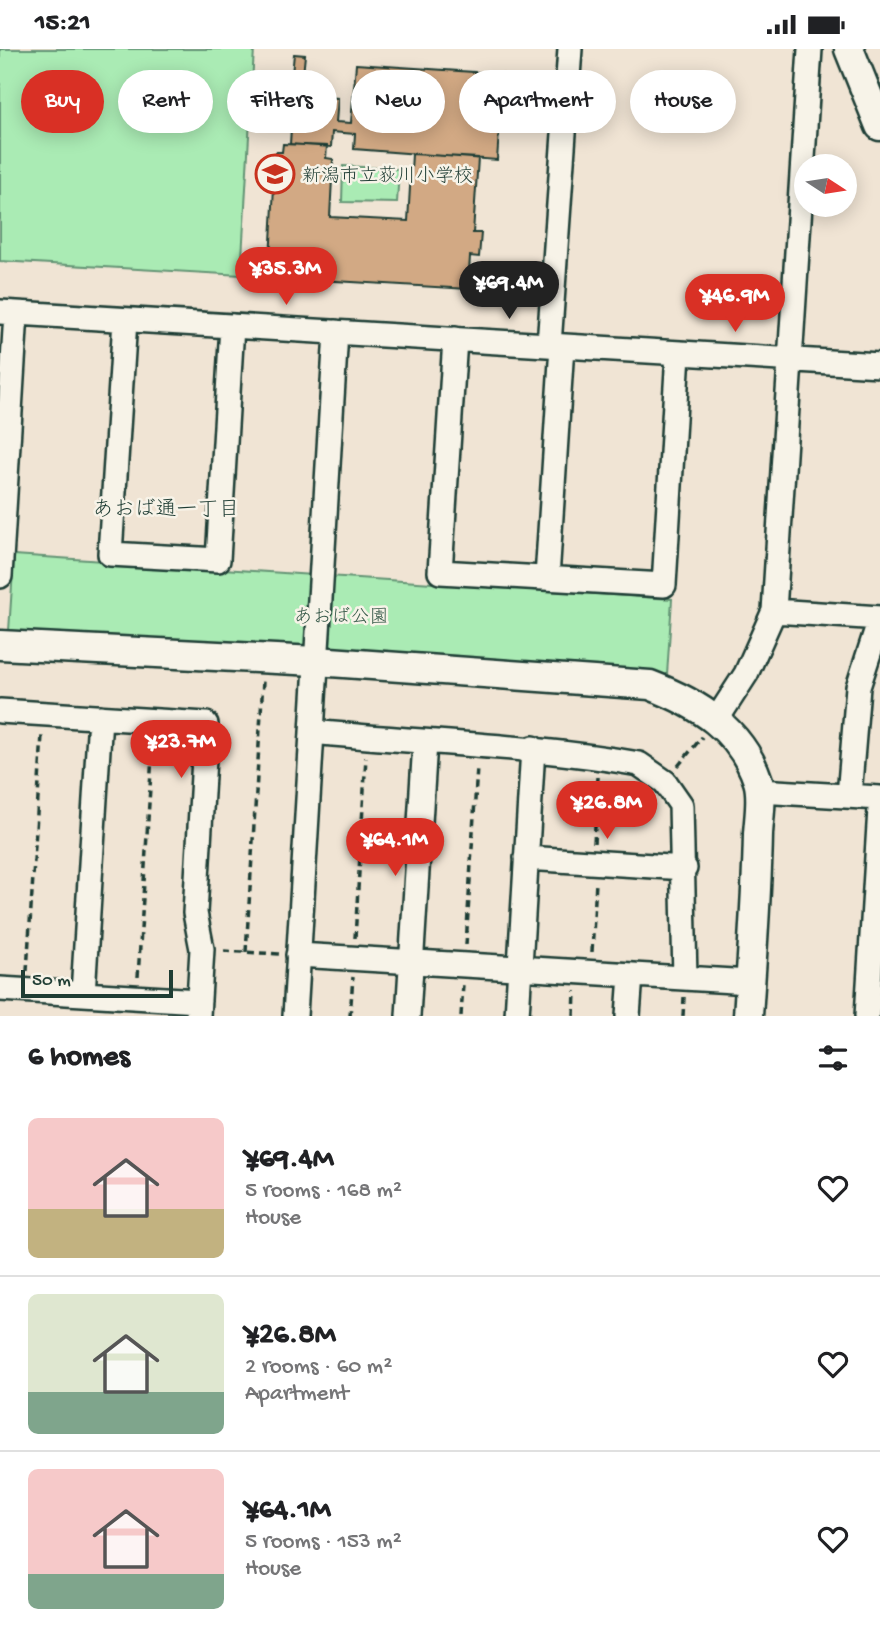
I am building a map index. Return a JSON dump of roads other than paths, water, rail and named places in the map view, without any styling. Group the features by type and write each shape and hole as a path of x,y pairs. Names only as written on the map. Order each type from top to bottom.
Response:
{"street":[{"path":"547,578 569,49"},
{"path":"717,719 746,674 774,611 810,49"},
{"path":"849,49 880,127"},
{"path":"0,576 8,312 880,365"},
{"path":"125,320 110,554 218,560 232,326"},
{"path":"295,1016 336,332"},
{"path":"454,339 440,572 664,585 678,353"},
{"path":"774,611 880,619 858,687 849,796"},
{"path":"0,645 316,661 650,685 683,697 717,719 751,763 759,791 748,1016"},
{"path":"0,711 206,724 195,913 202,949 198,1009 137,997 0,989"},
{"path":"83,994 100,717"},
{"path":"312,731 478,748 533,748 639,764 665,782 681,805 685,868 685,978"},
{"path":"408,1016 425,742"},
{"path":"517,1016 533,748"},
{"path":"759,791 880,798"},
{"path":"872,1013 880,809"},
{"path":"526,858 685,868"},
{"path":"298,955 750,982"},
{"path":"628,1016 631,975"}],"place":[{"name":"新潟市立荻川小学校","path":"275,174"}],"district":[{"name":"あおば通一丁目","path":"166,508"}],"park label":[{"name":"あおば公園","path":"341,615"}]}
